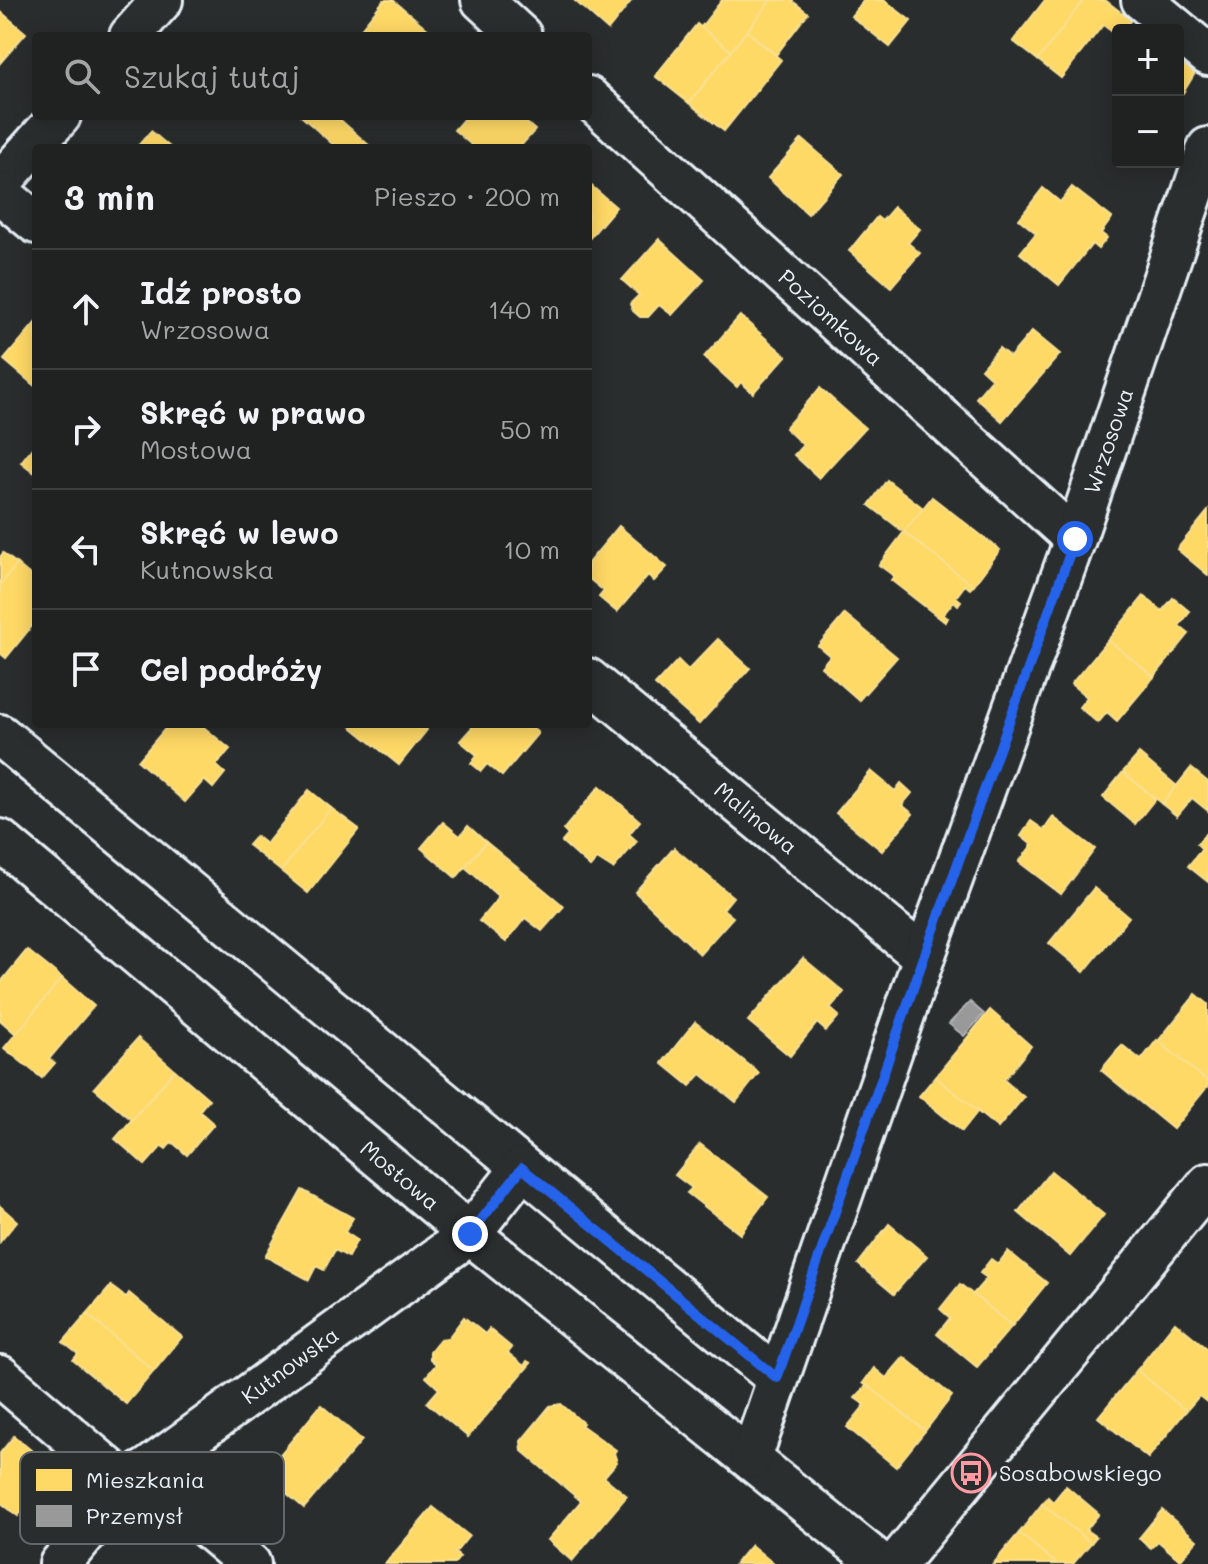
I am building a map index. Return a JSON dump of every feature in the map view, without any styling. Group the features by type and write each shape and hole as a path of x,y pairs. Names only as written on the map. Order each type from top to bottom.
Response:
{"street":[{"path":"134,32 162,0"},
{"path":"482,0 517,32"},
{"path":"1142,0 1208,55"},
{"name":"Poziomkowa","path":"592,101 1075,539"},
{"path":"35,144 56,120"},
{"path":"0,183 32,147"},
{"name":"Wrzosowa","path":"751,1458 924,957 1075,539 1208,148"},
{"path":"0,193 32,220"},
{"name":"Malinowa","path":"592,682 924,957"},
{"path":"0,735 777,1378"},
{"name":"Mostowa","path":"0,840 470,1234 881,1564"},
{"name":"Kutnowska","path":"170,1452 470,1234 522,1168"},
{"path":"896,1564 1208,1184"},
{"path":"0,1376 100,1452"},
{"name":"Kutnowska","path":"60,1564 77,1544"},
{"path":"223,1544 250,1564"}],"building: Mieszkania":[{"path":"384,0 393,0 431,32 358,32"},
{"path":"574,0 632,0 608,30"},
{"path":"722,0 771,0 731,51 701,27"},
{"path":"771,0 791,0 808,13 776,55 747,31"},
{"path":"864,0 884,0 911,21 890,47 851,16"},
{"path":"1045,0 1084,0 1038,60 1013,41"},
{"path":"1084,0 1105,0 1131,20 1128,24 1112,24 1112,32 1103,25 1061,78 1038,60"},
{"path":"0,11 26,33 0,63"},
{"path":"697,24 731,51 689,103 655,76"},
{"path":"747,31 781,60 724,131 689,103"},
{"path":"1184,66 1195,73 1184,91"},
{"path":"306,120 341,120 368,144 332,144"},
{"path":"463,120 524,120 535,130 523,144 470,144 454,130"},
{"path":"151,131 166,144 140,144"},
{"path":"802,139 843,174 808,214 768,178"},
{"path":"592,186 616,207 592,235"},
{"path":"1072,187 1112,218 1101,233 1107,238 1098,249 1092,244 1059,285 1020,253 1036,233 1019,219 1043,188 1060,202"},
{"path":"894,207 920,229 908,243 920,253 891,287 849,251 877,217 882,221"},
{"path":"659,239 704,280 672,315 659,305 648,317 640,317 630,304 639,295 622,280"},
{"path":"740,316 786,356 753,393 741,382 737,387 704,357"},
{"path":"32,327 32,384 4,360"},
{"path":"1032,331 1060,354 1002,421 976,398 992,379 981,369 999,348 1010,357"},
{"path":"820,388 865,428 819,478 794,455 803,445 785,428"},
{"path":"32,448 32,471 21,462"},
{"path":"887,480 923,508 904,532 869,505"},
{"path":"932,497 1000,550 973,586 904,532"},
{"path":"1208,511 1208,575 1177,549"},
{"path":"619,526 667,567 654,581 648,575 617,612 599,597 604,591 592,581 592,558"},
{"path":"904,532 973,586 970,589 965,585 956,597 961,601 958,605 954,601 943,615 948,618 945,622 891,580 894,576 879,565"},
{"path":"3,553 17,564 0,585 0,557"},
{"path":"17,564 32,577 32,626 6,658 0,653 0,585"},
{"path":"1144,596 1162,611 1173,598 1190,612 1179,626 1189,634 1154,677 1108,640"},
{"path":"845,614 897,657 859,700 821,667 830,656 818,646"},
{"path":"718,639 750,668 699,724 655,685 678,660 688,670"},
{"path":"1108,640 1154,677 1117,721 1107,712 1098,723 1079,707 1087,697 1071,684"},
{"path":"166,728 205,728 230,749 216,765 225,773 213,788 204,780 185,802 138,761"},
{"path":"353,728 425,728 427,730 399,765"},
{"path":"471,728 532,728 538,733 502,776 487,764 481,771 471,763 477,755 460,741"},
{"path":"1139,754 1177,786 1162,804 1123,772"},
{"path":"1191,768 1208,782 1208,811 1192,798 1177,816 1162,804"},
{"path":"871,771 895,791 901,783 912,793 902,805 913,814 882,851 836,813"},
{"path":"1123,772 1155,799 1135,824 1103,797"},
{"path":"600,786 640,821 629,834 637,841 613,869 597,859 590,867 562,842 568,835 563,830"},
{"path":"309,790 331,808 281,871 248,845 256,836 266,844"},
{"path":"331,808 359,829 308,893 281,871"},
{"path":"1053,817 1095,849 1061,894 1019,862 1032,845 1021,836 1031,821 1044,830"},
{"path":"443,822 460,836 468,826 486,842 456,878 421,848"},
{"path":"1206,833 1208,882 1188,866 1202,849 1197,844"},
{"path":"486,842 564,906 542,931 525,918 506,942 479,921 499,897 465,867"},
{"path":"674,848 733,897 723,909 733,917 700,954 635,892"},
{"path":"1094,888 1129,917 1084,972 1049,943"},
{"path":"27,950 62,978 16,1034 0,1020 0,983"},
{"path":"803,958 844,992 830,1008 839,1016 826,1031 817,1023 790,1056 748,1021"},
{"path":"62,978 94,1006 49,1059 55,1063 42,1078 4,1048"},
{"path":"1196,994 1208,1004 1208,1082 1158,1041"},
{"path":"990,1010 1031,1046 1004,1080 1024,1097 998,1128 935,1077"},
{"path":"695,1022 759,1073 736,1102 701,1074 690,1086 662,1063"},
{"path":"138,1038 175,1070 132,1120 94,1088"},
{"path":"1157,1040 1208,1082 1173,1129 1101,1070 1122,1045 1141,1060"},
{"path":"175,1070 209,1099 199,1111 214,1124 187,1155 172,1142 166,1149 162,1146 145,1165 115,1139"},
{"path":"935,1077 978,1111 962,1131 919,1096"},
{"path":"700,1144 768,1197 740,1234 687,1193 692,1188 675,1175"},
{"path":"1051,1171 1104,1215 1070,1256 1018,1212"},
{"path":"302,1190 353,1218 345,1232 357,1240 348,1257 335,1250 324,1270 316,1266 309,1280 265,1256"},
{"path":"0,1206 17,1221 0,1242"},
{"path":"889,1224 927,1256 894,1294 858,1264"},
{"path":"1008,1251 1047,1283 1012,1326 973,1294 987,1278 980,1273 991,1259 998,1264"},
{"path":"960,1284 1012,1326 977,1367 937,1334 950,1318 940,1309"},
{"path":"111,1286 126,1298 129,1293 182,1337 154,1371 87,1314"},
{"path":"87,1314 154,1371 126,1404 73,1360 78,1354 63,1342"},
{"path":"464,1317 485,1334 489,1329 512,1348 508,1353 524,1366 527,1361 531,1363 468,1437 427,1403 439,1389 426,1377 436,1364 430,1359 430,1351 440,1339 448,1338"},
{"path":"1175,1322 1208,1349 1208,1403 1199,1396 1186,1411 1137,1370"},
{"path":"904,1357 952,1396 925,1431 863,1383 874,1368 886,1378"},
{"path":"1137,1370 1186,1411 1148,1458 1098,1417"},
{"path":"867,1385 925,1431 896,1467 847,1427 865,1405 855,1398"},
{"path":"561,1404 583,1423 581,1425 616,1450 617,1462 604,1477 627,1496 572,1561 548,1540 581,1501 522,1451 521,1441 550,1406"},
{"path":"321,1405 362,1440 304,1508 284,1491 282,1452"},
{"path":"14,1436 33,1452 20,1452 18,1516 0,1502 0,1453"},
{"path":"1066,1486 1099,1514 1086,1530 1096,1537 1091,1543 1042,1504 1048,1497 1053,1502"},
{"path":"1042,1504 1091,1543 1073,1564 1057,1564 1019,1533"},
{"path":"433,1507 469,1536 455,1553 460,1557 454,1564 385,1564"},
{"path":"1162,1510 1197,1540 1180,1560 1158,1541 1151,1548 1139,1538"},
{"path":"1019,1533 1057,1564 993,1564"},
{"path":"751,1545 774,1564 735,1564"}],"building: Przemysł":[{"path":"970,1002 984,1014 964,1036 949,1024"}],"place":[{"name":"Sosabowskiego","path":"971,1473"}],"route":[{"path":"470,1234 522,1168 777,1378 1075,539"}]}
